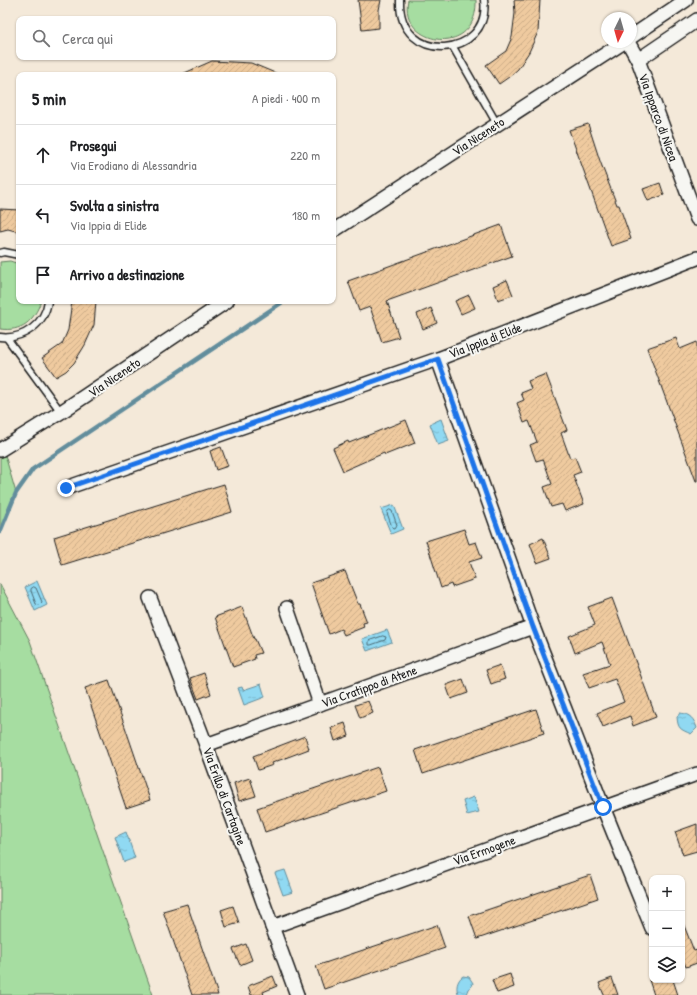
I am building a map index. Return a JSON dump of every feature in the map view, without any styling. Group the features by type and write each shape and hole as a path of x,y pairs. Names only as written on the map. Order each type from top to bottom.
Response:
{"street":[{"path":"637,33 686,0"},
{"name":"Via Ipparco di Nicea","path":"697,20 638,60 697,219"},
{"name":"Via Niceneto","path":"336,229 615,48"},
{"path":"631,48 638,60"},
{"name":"Via Ippia di Elide","path":"66,488 438,359 697,258"},
{"name":"Via Niceneto","path":"0,450 61,412 223,304"},
{"path":"438,359 533,627 649,921"},
{"name":"Via Erillo di Cartagine","path":"150,598 206,745 297,995"},
{"path":"287,608 320,704"},
{"name":"Via Cratippo di Atene","path":"206,745 533,627"},
{"name":"Via Ermogene","path":"272,927 697,774"}],"lane":[{"path":"400,0 400,11 404,25 413,36 425,44 438,48 453,47 465,41 476,32 482,20 485,7 484,0"},
{"path":"453,47 497,124"},
{"path":"0,253 4,252 16,254"},
{"path":"0,337 7,338 20,335 32,329 41,319 48,304"},
{"path":"7,338 61,412"}],"green space":[{"path":"408,0 476,0 473,19 465,32 453,38 439,39 426,36 415,27 408,15"},
{"path":"10,261 16,263 16,304 40,304 31,319 26,324 15,329 0,329 0,262"},
{"path":"3,448 16,493 0,532 0,450"},
{"path":"0,584 30,641 153,995 0,995"}],"water":[{"path":"441,419 449,441 438,445 430,424"},
{"path":"394,505 403,529 391,534 381,509"},
{"path":"37,581 47,605 35,611 25,587"},
{"path":"387,630 392,642 367,651 362,639"},
{"path":"261,684 265,697 244,705 238,688 242,687 243,690"},
{"path":"680,713 689,716 694,722 697,728 691,734 682,730 679,726 677,717"},
{"path":"474,797 479,812 467,815 463,801"},
{"path":"126,832 135,858 124,862 115,837"},
{"path":"285,870 293,892 283,895 275,873"},
{"path":"463,976 469,977 473,983 466,994 459,995 457,985"}],"building":[{"path":"358,0 381,0 379,10 379,28 362,30"},
{"path":"514,0 540,0 538,32 529,52 518,69 499,84 486,65 506,51 512,37 515,13"},
{"path":"212,61 251,63 273,72 187,72"},
{"path":"588,124 600,161 617,205 619,205 631,239 611,246 569,130"},
{"path":"660,183 664,195 648,201 643,189"},
{"path":"0,209 16,210 16,231 8,229 0,231"},
{"path":"501,225 512,256 387,301 399,337 382,342 370,307 359,311 348,281"},
{"path":"507,280 513,295 498,300 493,286"},
{"path":"469,295 475,308 461,314 455,301"},
{"path":"72,304 96,304 94,325 85,345 74,363 66,371 56,377 42,358 62,344 68,330"},
{"path":"431,308 437,323 423,329 417,314"},
{"path":"676,338 680,349 697,342 697,481 647,348"},
{"path":"546,374 567,430 561,433 570,458 575,457 581,472 573,475 584,504 565,511 562,504 551,507 544,487 552,484 543,459 536,461 530,445 537,442 529,421 524,423 517,403 524,400 521,393 531,389 528,381"},
{"path":"406,420 415,443 385,455 384,453 343,471 333,448"},
{"path":"221,447 228,466 216,470 210,451"},
{"path":"224,484 232,512 62,565 54,537"},
{"path":"464,529 469,544 476,542 482,558 469,562 475,579 452,587 451,584 441,588 426,541"},
{"path":"543,538 551,558 537,563 530,544"},
{"path":"345,571 367,622 363,623 364,627 344,635 341,629 329,634 311,583"},
{"path":"612,598 656,717 633,726 630,716 603,727 597,713 624,702 615,679 589,688 583,673 610,664 602,642 575,653 569,636 595,625 588,607"},
{"path":"242,607 261,653 254,655 255,659 233,667 215,617"},
{"path":"500,665 505,679 491,684 486,670"},
{"path":"204,673 211,694 198,699 190,678"},
{"path":"463,679 468,693 451,699 446,685"},
{"path":"109,680 150,800 126,808 85,688"},
{"path":"368,701 373,713 360,718 355,705"},
{"path":"536,709 544,733 423,774 415,750"},
{"path":"345,723 349,736 335,741 331,728"},
{"path":"305,736 309,749 258,770 253,756"},
{"path":"378,767 386,791 265,832 257,808"},
{"path":"250,778 256,796 239,801 234,783"},
{"path":"697,824 697,851 683,855 675,832"},
{"path":"590,875 598,898 477,939 469,916"},
{"path":"187,904 218,995 192,995 163,911"},
{"path":"233,906 239,923 226,927 221,910"},
{"path":"437,925 445,948 324,989 316,966"},
{"path":"685,928 694,951 697,950 697,963 686,967"},
{"path":"246,944 252,960 240,965 233,949"},
{"path":"510,974 514,987 497,993 492,980"},
{"path":"273,976 277,986 263,992 264,995 251,995 248,986"},
{"path":"612,978 618,995 604,995 599,983"},
{"path":"650,983 674,983 678,995 654,995"}],"waterway":[{"path":"0,532 16,493 33,469 280,304"}],"route":[{"path":"66,488 438,359 533,627 603,807"}]}
